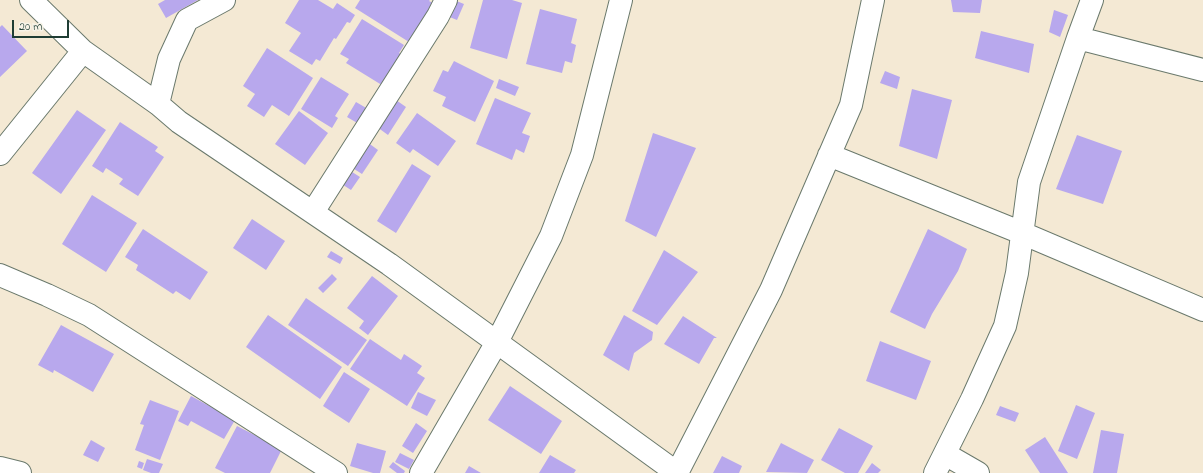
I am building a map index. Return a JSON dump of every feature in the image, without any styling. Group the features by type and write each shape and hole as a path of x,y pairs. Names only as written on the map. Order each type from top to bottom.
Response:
{"street":[{"path":"31,0 83,51 158,104 179,122 389,264 677,473 771,290 851,105 873,0"},
{"path":"158,104 170,59 186,20 224,0"},
{"path":"313,212 438,16 446,0"},
{"path":"421,473 497,342 551,236 582,155 621,0"},
{"path":"978,473 940,464 972,399 1005,326 1017,273 1029,182 1092,0"},
{"path":"1078,38 1203,70"},
{"path":"0,154 83,51"},
{"path":"829,155 1022,233 1203,310"},
{"path":"0,275 89,314 336,473"},
{"path":"0,468 20,473"}],"building":[{"path":"165,0 198,0 166,18 158,4"},
{"path":"299,0 318,0 333,9 337,3 355,15 350,23 347,22 336,39 334,38 320,61 316,59 312,65 289,51 301,33 285,23"},
{"path":"360,0 430,0 429,1 433,3 409,42 355,8"},
{"path":"454,0 464,4 457,20 447,16"},
{"path":"483,0 512,0 522,3 507,59 470,48"},
{"path":"951,0 982,0 980,13 953,12"},
{"path":"540,9 577,19 571,43 576,45 572,63 565,61 562,73 526,64"},
{"path":"1054,10 1068,15 1060,37 1049,32"},
{"path":"362,19 404,45 399,53 404,56 385,87 346,63 349,59 340,54"},
{"path":"2,25 27,51 0,77 0,27"},
{"path":"981,31 1034,44 1029,73 975,58"},
{"path":"267,48 313,78 289,116 272,105 264,117 247,106 255,94 243,86"},
{"path":"454,61 494,81 475,122 442,106 446,97 433,91 443,70 448,72"},
{"path":"885,71 900,77 897,89 880,83"},
{"path":"321,77 349,94 335,116 338,118 332,128 301,109"},
{"path":"499,79 519,87 515,96 496,88"},
{"path":"912,89 952,100 937,159 899,146"},
{"path":"495,98 531,113 522,133 530,136 524,153 516,149 512,160 476,144"},
{"path":"396,100 406,107 388,135 377,127"},
{"path":"356,102 368,109 359,124 347,117"},
{"path":"77,110 106,130 61,194 32,173"},
{"path":"299,111 328,133 305,165 275,144"},
{"path":"417,113 456,141 438,166 413,149 410,153 396,143"},
{"path":"120,122 158,147 155,151 164,157 138,196 119,184 123,179 106,168 103,173 92,166"},
{"path":"653,133 696,148 656,237 625,221"},
{"path":"1077,135 1122,151 1103,204 1056,189"},
{"path":"367,142 378,150 362,174 351,167"},
{"path":"412,164 431,176 396,233 377,221"},
{"path":"349,170 360,177 351,190 340,183"},
{"path":"92,195 137,223 106,272 62,244"},
{"path":"252,219 285,241 266,270 233,248"},
{"path":"143,229 208,272 190,300 176,291 173,294 136,270 138,265 125,257"},
{"path":"928,229 967,249 958,271 932,314 925,329 890,312"},
{"path":"664,250 698,272 657,325 632,311"},
{"path":"331,251 343,258 340,264 327,257"},
{"path":"332,274 337,279 323,293 318,288"},
{"path":"372,276 398,296 368,335 359,328 364,321 347,308"},
{"path":"306,298 367,340 348,366 288,325"},
{"path":"268,315 342,367 320,399 246,347"},
{"path":"624,315 653,332 652,340 634,353 629,371 603,355"},
{"path":"683,316 717,338 714,338 699,364 664,344"},
{"path":"61,325 114,354 93,392 54,370 53,373 38,365"},
{"path":"370,339 401,360 404,354 422,366 417,373 425,378 407,406 350,369"},
{"path":"880,341 931,361 916,400 866,381"},
{"path":"344,372 370,389 349,423 323,406"},
{"path":"510,386 562,421 541,454 488,420"},
{"path":"418,392 436,400 427,416 411,408"},
{"path":"191,396 235,420 224,439 191,421 188,426 178,421"},
{"path":"150,400 179,411 160,460 135,450 144,425 140,424"},
{"path":"1076,405 1095,413 1077,459 1058,451"},
{"path":"1000,406 1019,413 1015,422 996,415"},
{"path":"416,423 427,431 413,453 402,446"},
{"path":"237,426 282,449 270,473 225,473 215,468"},
{"path":"839,428 873,446 858,473 845,473 821,460"},
{"path":"1101,430 1124,434 1117,473 1093,473"},
{"path":"1045,437 1068,473 1040,473 1025,450"},
{"path":"91,440 105,448 98,462 83,455"},
{"path":"357,443 386,451 380,473 373,473 350,466"},
{"path":"781,443 814,460 807,473 766,472"},
{"path":"400,453 414,460 409,469 395,462"},
{"path":"550,455 576,470 574,473 539,473"},
{"path":"722,456 742,466 739,473 713,473"},
{"path":"147,459 163,464 159,473 151,473 143,470"},
{"path":"139,461 144,463 142,469 137,467"},
{"path":"393,462 405,471 404,473 397,473 389,467"},
{"path":"872,463 881,470 878,473 865,473"},
{"path":"469,466 481,473 465,473"}]}
